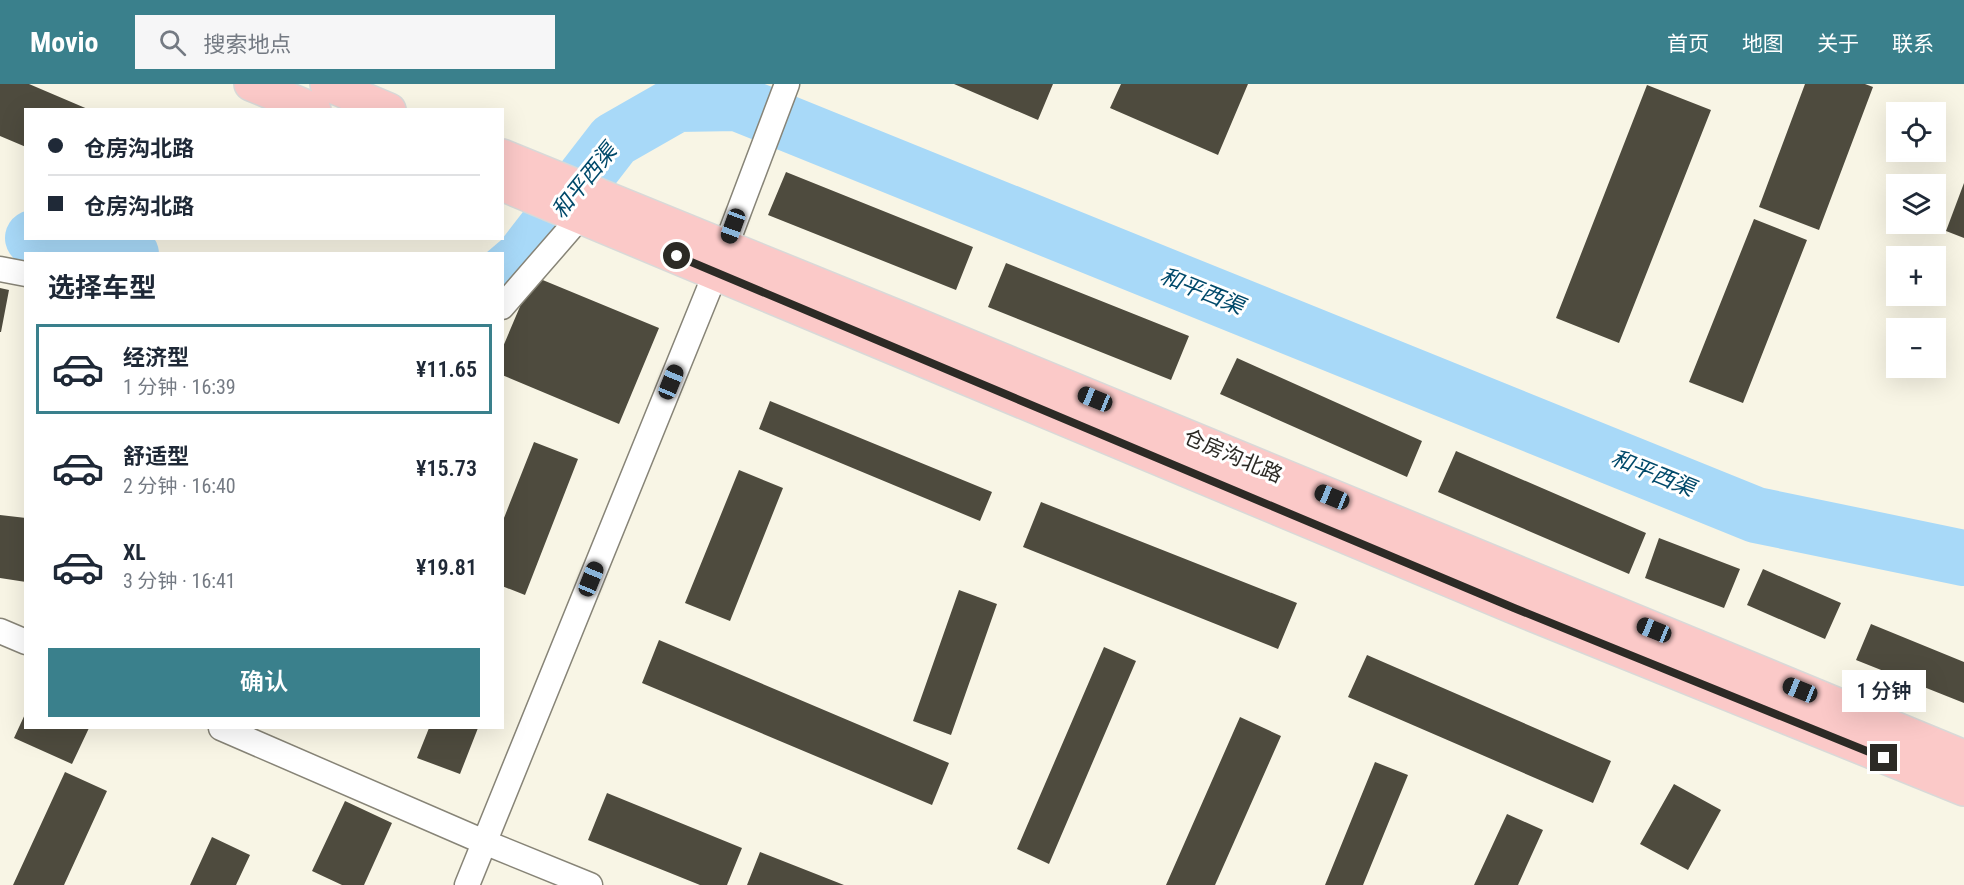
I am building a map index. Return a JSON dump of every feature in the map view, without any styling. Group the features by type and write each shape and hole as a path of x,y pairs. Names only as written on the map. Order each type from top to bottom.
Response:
{"main road":[{"path":"251,84 309,108"},
{"path":"327,84 384,108"},
{"name":"仓房沟北路","path":"504,157 551,190 584,209 720,260 900,318 1964,757"},
{"name":"仓房沟北路","path":"504,184 551,190"},
{"name":"仓房沟北路","path":"720,260 1514,608 1964,789"}],"street":[{"path":"467,885 720,260 784,90"},
{"path":"504,305 584,209"},
{"path":"0,269 24,274"},
{"path":"0,631 24,641"},
{"path":"223,729 484,842 590,885"}],"building":[{"path":"0,84 29,84 85,108 24,108 24,146 0,136"},
{"path":"954,84 1053,84 1038,120"},
{"path":"1121,84 1248,84 1218,155 1110,108"},
{"path":"1805,84 1865,84 1873,87 1819,230 1759,207"},
{"path":"1647,85 1711,110 1619,343 1556,318"},
{"path":"786,172 973,247 956,290 768,215"},
{"path":"1964,183 1964,238 1946,231"},
{"path":"1754,219 1807,240 1743,403 1689,382"},
{"path":"1006,263 1189,336 1171,380 988,307"},
{"path":"533,276 659,328 619,424 504,376 504,344"},
{"path":"0,288 9,290 1,332 0,332"},
{"path":"1237,358 1422,441 1407,477 1220,394"},
{"path":"770,401 992,492 980,521 759,429"},
{"path":"534,442 578,459 525,595 504,587 504,518"},
{"path":"1456,451 1646,533 1629,574 1438,492"},
{"path":"739,470 783,488 730,621 685,603"},
{"path":"1041,502 1297,603 1278,649 1023,547"},
{"path":"0,515 24,518 24,582 0,578"},
{"path":"1659,538 1740,569 1724,608 1645,578"},
{"path":"1763,569 1841,603 1825,639 1747,605"},
{"path":"959,590 997,604 951,735 913,721"},
{"path":"1871,624 1964,662 1964,703 1856,660"},
{"path":"659,640 949,763 932,805 642,683"},
{"path":"1104,647 1136,661 1049,864 1017,849"},
{"path":"1367,655 1611,761 1593,803 1348,697"},
{"path":"24,716 24,729 89,729 72,764 14,738"},
{"path":"1240,717 1281,736 1215,885 1166,885"},
{"path":"429,729 478,729 460,774 417,758"},
{"path":"1375,762 1408,775 1363,885 1325,885"},
{"path":"65,772 107,791 64,885 13,885"},
{"path":"1674,784 1721,810 1688,870 1640,844"},
{"path":"607,793 742,848 727,885 700,885 588,840"},
{"path":"345,801 392,823 364,885 342,885 312,871"},
{"path":"1507,814 1543,830 1518,885 1474,885"},
{"path":"212,837 250,855 236,885 190,885"},
{"path":"760,852 844,885 747,885"}],"waterway":[{"name":"和平西渠","path":"504,274 522,259 614,140 677,104 737,103 1756,515 1964,558"},
{"name":"和平西渠","path":"44,240 115,252"}],"route":[{"path":"677,256 1514,608 1884,758"}]}
